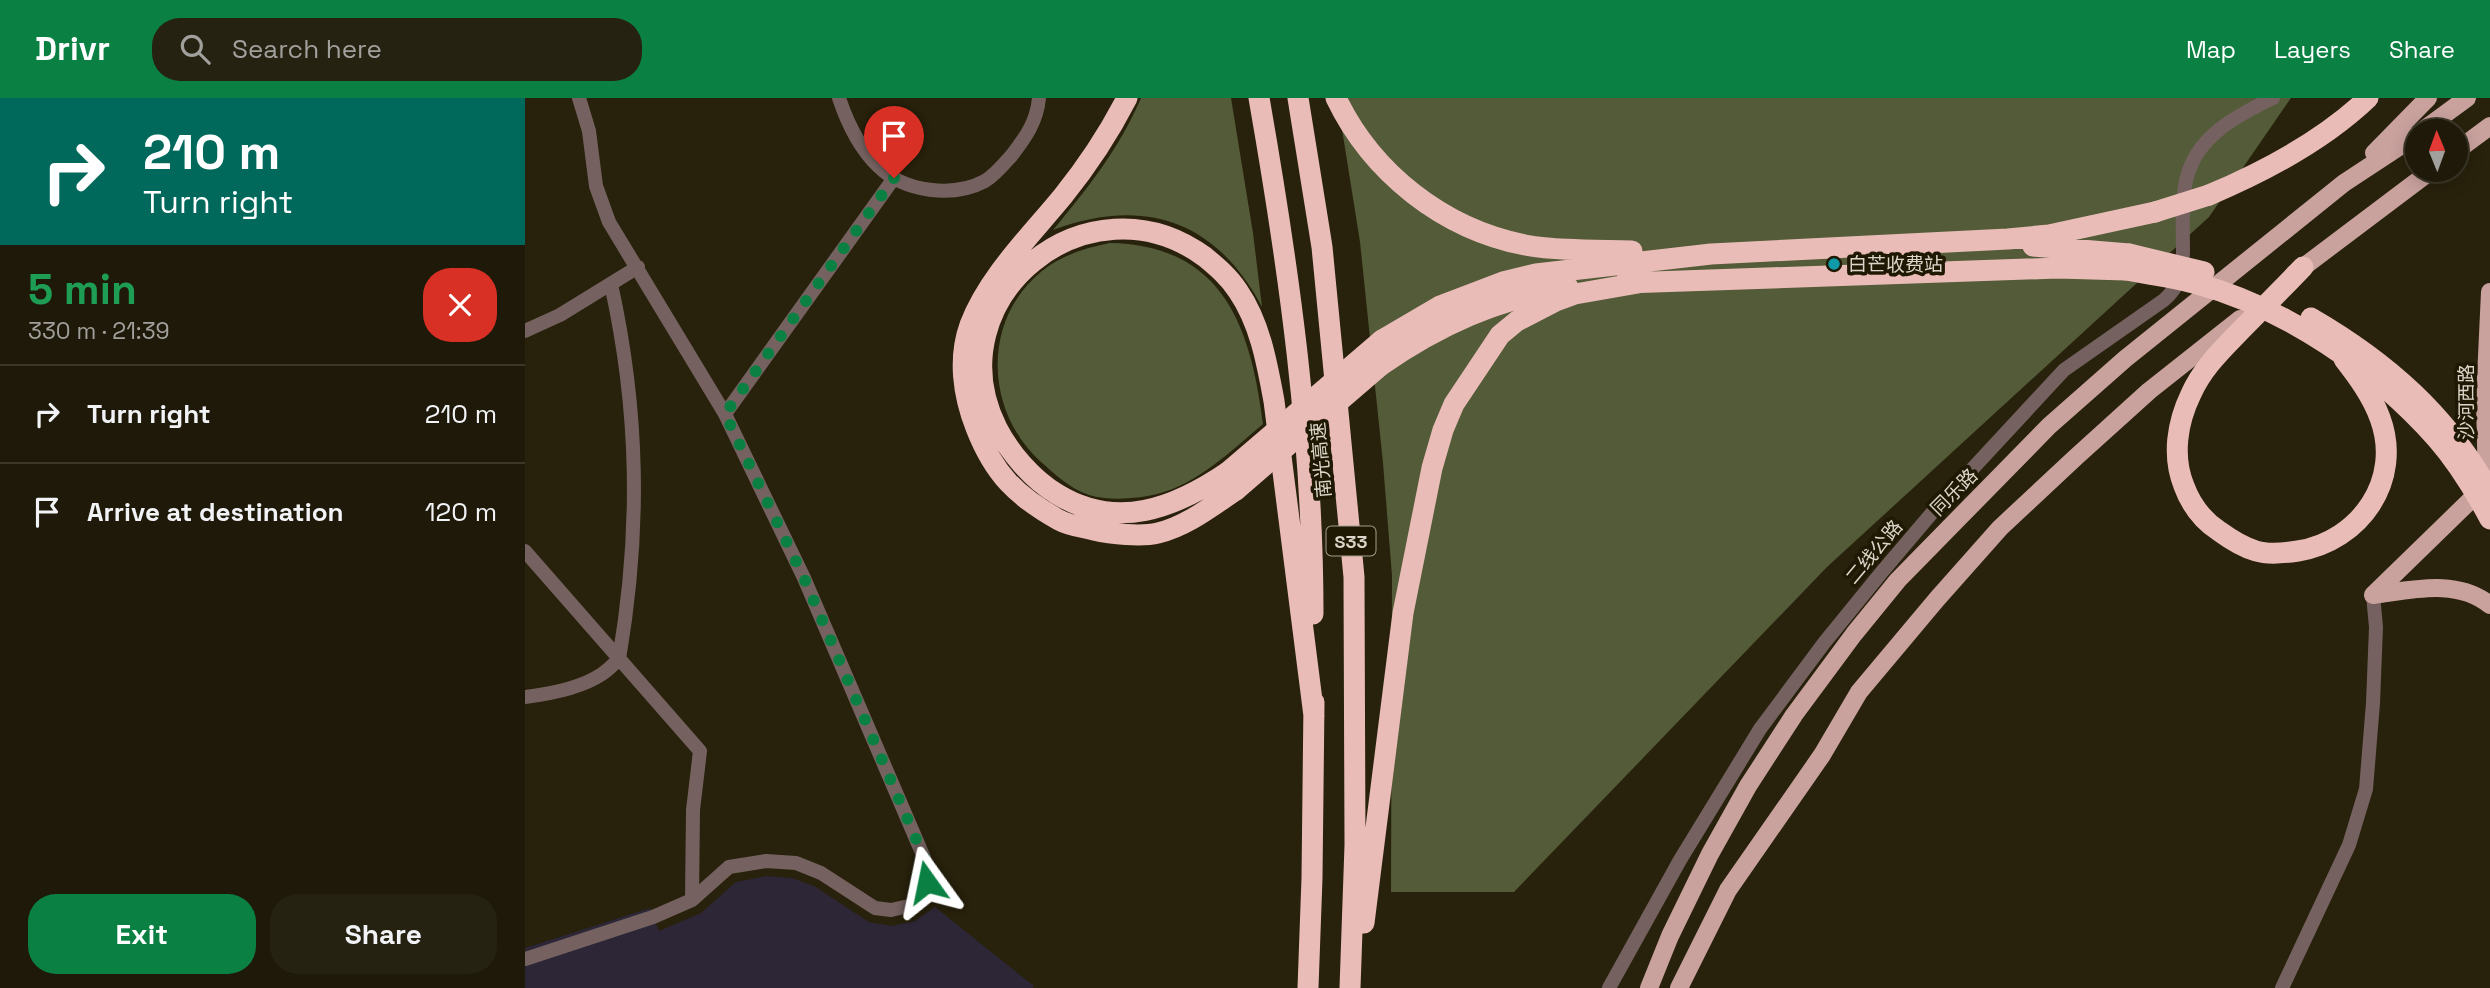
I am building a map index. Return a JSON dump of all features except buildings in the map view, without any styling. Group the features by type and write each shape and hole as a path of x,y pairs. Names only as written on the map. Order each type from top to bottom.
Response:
{"highway":[{"path":"1127,98 1093,156 984,297 970,324 963,352 969,409 999,475 1033,506 1067,524 1111,533 1157,533 1200,515 1232,481 1382,340 1440,306 1503,282 1570,268 1711,254 2049,235 2155,212 2209,195 2284,160 2368,98"},
{"name":"南光高速","path":"1259,98 1289,286 1310,479 1314,716 1308,988"},
{"name":"南光高速","path":"1298,98 1322,247 1354,577 1355,845 1350,988"},
{"path":"1336,98 1355,132 1388,172 1428,205 1473,229 1510,241 1548,248 1711,254"},
{"path":"1314,716 1274,401 1257,330 1238,290 1219,268 1191,247 1166,236 1137,229 1109,229 1083,234 1056,244 1032,261 1011,282 995,309 986,335 982,362 984,391 990,414 1006,444 1022,464 1054,493 1084,509 1126,513 1163,508 1232,481 1380,366 1438,328 1502,302 1569,286 1746,277 2047,268 2128,262 2182,265 2224,279 2297,310 2342,336 2386,368 2429,408 2451,431 2489,488"},
{"path":"1955,242 2052,247 2128,262 2232,296 2291,322 2338,352 2402,404 2438,440 2476,493 2490,519"},
{"path":"2303,267 2206,366 2191,392 2180,420 2177,446 2179,474 2189,500 2208,524 2233,542 2257,551 2285,553 2315,548 2339,538 2360,520 2373,502 2383,476 2386,452 2381,419 2366,389 2338,352"},
{"path":"1357,988 1403,613 1420,519 1443,430 1454,404 1479,363 1500,335 1517,321 1575,294 1638,283"}],"main road":[{"path":"2344,183 2428,98"},
{"path":"2438,119 2467,98"},
{"path":"2468,142 2490,126"},
{"name":"同乐路","path":"1649,988 1670,936 1704,866 1748,786 1794,715 1898,580 2049,426 2125,359 2344,183 2405,143"},
{"path":"1679,988 1728,890 1822,755 1860,692 2000,528 2149,391 2303,267 2416,182"},
{"name":"沙河西路","path":"2490,292 2486,399 2490,513"},
{"path":"2373,595 2489,488"},
{"path":"2373,595 2455,588 2490,605"}],"street":[{"path":"525,958 653,917 692,900 729,867 766,861 796,863 821,873 875,908 891,910 909,906 922,897 927,882 925,860 804,578 725,414 609,222 596,186 589,131 579,98"},
{"path":"839,98 845,116 868,154 880,168 911,185 949,191 968,188 987,180 1002,167 1031,128 1039,98"},
{"name":"二线公路","path":"1609,988 1680,860 1760,729 1824,643 1964,477 2064,370 2164,300 2177,287 2182,270 2185,190 2192,164 2201,148 2228,122 2273,98"},
{"path":"725,414 894,178"},
{"path":"525,331 560,315 638,267"},
{"path":"525,697 584,682 602,674 619,659 632,565 635,464 627,366 611,284"},
{"path":"525,551 700,751 693,810 692,900"},
{"path":"2282,988 2349,845 2366,789 2376,627 2373,595"}],"shaded area":[{"path":"767,876 792,878 814,886 869,922 891,926 915,921 935,907 1034,986 525,988 525,948 650,908 659,931 701,913 736,882"}],"green space":[{"path":"1141,98 1231,98 1262,307 1244,277 1223,253 1200,235 1174,223 1147,216 1118,215 1086,220 1053,230 1102,167"},
{"path":"1337,98 2291,98 2209,217 1827,567 1514,892 1391,892 1392,576 1360,242"},
{"path":"1110,243 1149,247 1180,258 1205,276 1224,298 1239,325 1250,355 1263,424 1214,465 1187,482 1157,494 1114,499 1089,495 1075,489 1041,462 1022,441 1009,418 1001,393 998,366 1000,340 1008,314 1022,291 1042,271 1066,256"}],"place":[{"name":"白芒收费站","path":"1834,264"}],"route":[{"path":"894,178 725,414 804,578 925,860 927,882"}]}
